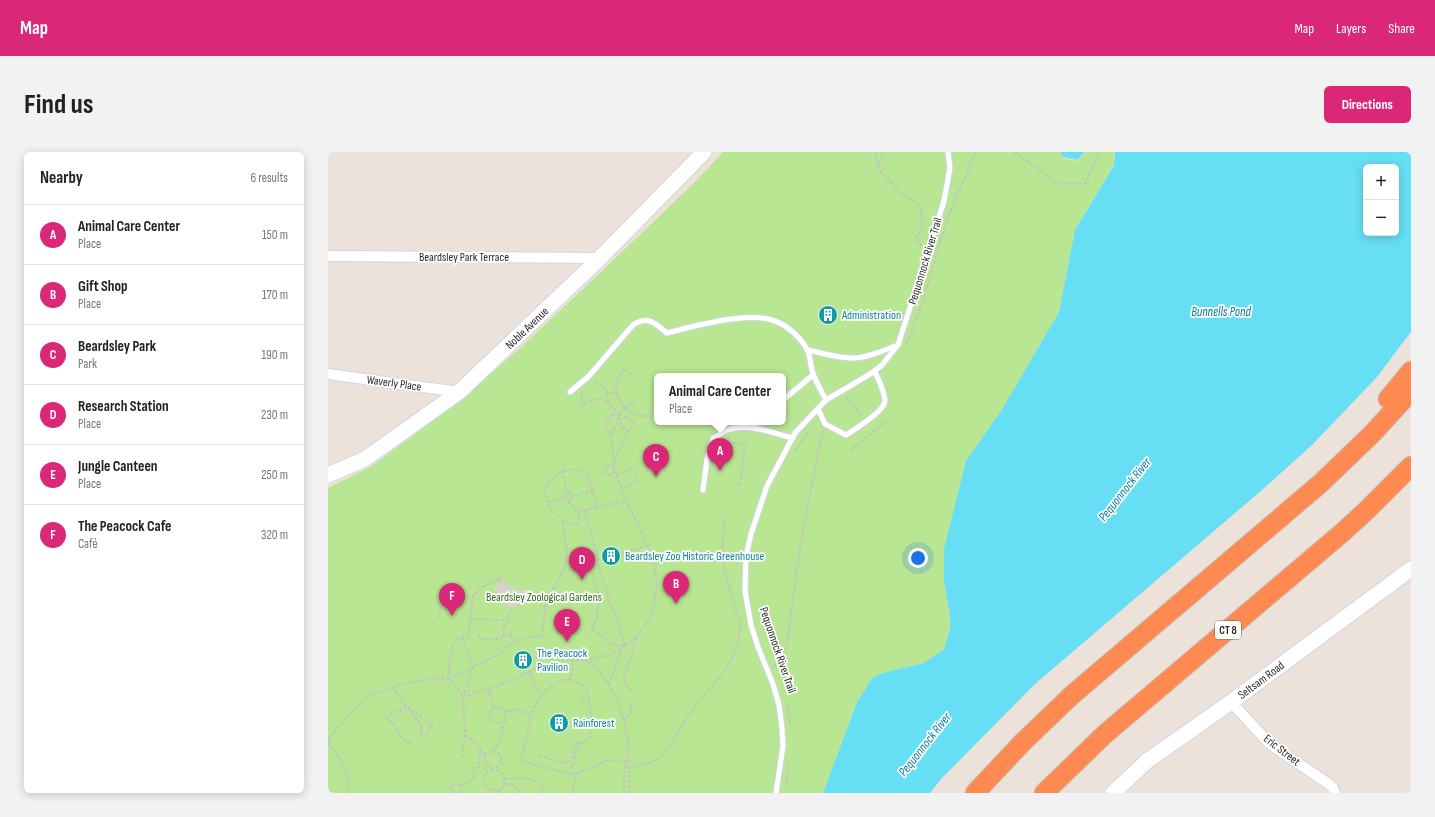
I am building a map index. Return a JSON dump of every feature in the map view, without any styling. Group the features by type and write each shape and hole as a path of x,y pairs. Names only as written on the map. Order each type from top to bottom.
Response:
{"highway":[{"path":"1322,483 1411,371"},
{"path":"975,793 1022,743 1072,695 1322,483 1373,433 1411,391"},
{"name":"CT 8","path":"1044,793 1105,734 1343,532 1411,466"}],"main road":[{"name":"Noble Avenue","path":"328,475 365,459 459,392 600,258 704,152"},
{"name":"Seltsam Road","path":"1113,793 1147,761 1231,702 1411,569"}],"street":[{"name":"Beardsley Park Terrace","path":"328,256 600,258"},
{"name":"Waverly Place","path":"328,374 459,392"},
{"name":"Eric Street","path":"1231,702 1273,746 1285,756 1329,784 1335,793"}],"lane":[{"path":"776,793 783,746 779,705 773,684 751,625 745,591 745,574 748,549 757,512 767,486 795,433 826,400 874,371 891,355 898,345 944,201 950,168 948,152"},
{"path":"570,392 588,377 633,325 640,320 649,321 656,324 667,333 743,318 766,318 783,325 795,334 807,350 813,375 826,400"},
{"path":"807,350 854,358 898,345"},
{"path":"818,409 825,424 846,436 882,409 885,400 878,378 874,371"},
{"path":"786,398 813,375"},
{"path":"703,490 707,459 714,439 730,430 744,427 756,428 793,438"}],"path":[{"path":"875,152 878,169 902,194 914,200 920,206 923,226 916,238 928,255"},
{"path":"878,169 883,152"},
{"name":"Pequonnock River Trail","path":"904,347 908,342 923,301 947,219 976,152"},
{"path":"1014,152 1059,184 1086,183 1099,152"},
{"path":"636,377 624,369 617,381 617,396 626,408 636,415 646,417 654,416"},
{"path":"589,382 595,382 602,385 607,393 606,401"},
{"path":"583,387 582,398 585,404"},
{"path":"607,393 617,393"},
{"path":"841,400 846,397 875,431"},
{"path":"463,697 489,689 530,673 555,661 586,660 609,655 622,649 637,636 649,621 654,609 657,590 656,569 651,553 626,501 616,474 610,434 607,430 606,423 610,416 619,414 636,399"},
{"path":"580,408 593,400 602,400 606,401 619,414 632,421 633,424 614,462"},
{"path":"619,414 622,427 628,432"},
{"path":"610,434 615,429 619,414"},
{"path":"795,451 821,414"},
{"path":"850,451 890,418"},
{"path":"774,666 787,645 800,554 819,447 825,424"},
{"path":"730,430 728,442 745,445 740,486 735,485"},
{"path":"614,467 608,464 604,471 610,475 615,471"},
{"path":"548,503 564,498 569,501 578,512 578,524 575,525 563,521 548,506 545,495 546,487 562,471 574,469 587,473 597,507"},
{"path":"616,474 631,469 636,474 635,482 621,488"},
{"path":"562,471 567,492 572,496"},
{"path":"569,501 572,496 593,491"},
{"path":"564,498 564,495 567,492"},
{"path":"578,512 626,501"},
{"path":"585,510 597,554 598,564 625,646"},
{"path":"629,768 656,760 672,743 690,712 705,693 718,680 736,649 740,633 740,624 726,579 722,554 724,518 719,515"},
{"path":"448,679 503,652 506,647 524,638 536,636 542,637 545,607 562,575 567,557 563,521"},
{"path":"621,553 648,546"},
{"path":"598,564 590,567 600,601 597,619 592,628 594,631 602,635 609,644 625,646"},
{"path":"448,679 452,644 457,639 468,635 473,595 482,588 499,581 502,578"},
{"path":"439,618 441,602 448,603 448,596 473,598"},
{"path":"504,636 507,620 512,607"},
{"path":"471,619 507,620"},
{"path":"479,634 479,638 493,640 513,632"},
{"path":"510,634 514,643"},
{"path":"631,690 625,684 624,678 637,636"},
{"path":"462,638 473,666 463,697 465,735 462,758"},
{"path":"609,685 622,649"},
{"path":"570,679 574,660"},
{"path":"586,660 598,670 609,685 624,720 627,737 630,793"},
{"name":"Pequonnock River Trail","path":"771,660 776,673"},
{"path":"530,673 540,697"},
{"path":"349,793 348,780 342,760 328,741 361,704 375,693 393,687 435,679 448,679 454,682 463,697"},
{"path":"539,756 565,763 571,760 576,743 584,743 589,737 591,729 591,708 585,686 570,679 556,682 540,697 530,714 530,723 521,759 522,761 570,774 577,774 605,762 628,760"},
{"path":"393,687 413,717 421,725 422,729 420,735 425,736 432,725 407,707"},
{"path":"489,689 494,708"},
{"path":"581,702 582,697 587,695"},
{"name":"Pequonnock River Trail","path":"786,699 790,727"},
{"path":"624,720 630,714 632,704"},
{"path":"407,707 403,710 393,712 387,717 388,720 395,726 401,737 411,743"},
{"path":"497,707 503,709 506,714 505,721 502,723 499,724 493,722 489,716 491,710 497,707"},
{"path":"505,712 515,709 530,714"},
{"path":"485,756 487,753 494,751 503,733 504,727 502,723"},
{"path":"465,735 479,746 485,756 486,773 484,782 487,788 499,792 504,784 504,779 501,773 486,765"},
{"path":"570,774 578,744"},
{"path":"462,786 456,783 451,787 454,793 460,793 462,786 474,779 474,767 478,767 480,757 479,746"},
{"path":"486,773 500,765 502,760 494,751"},
{"path":"786,785 790,757"},
{"path":"624,793 624,781 628,760"},
{"path":"572,793 577,774"},
{"path":"504,779 528,778 535,780 540,784 544,793"},
{"path":"504,784 513,785 519,793"}],"green space":[{"name":"Beardsley Zoological Gardens","path":"723,152 1060,152 1063,158 1077,161 1086,152 1114,152 1114,164 1075,230 1059,312 1001,411 966,461 944,581 950,615 950,630 944,649 924,663 886,672 873,677 857,702 823,793 328,793 328,488 372,466 461,400 518,350 697,180"}],"shaded area":[{"path":"504,581 511,587 520,590 532,589 538,601 519,604 517,605 516,609 505,605 506,600 494,589 496,587 495,585"}],"water":[{"path":"1060,152 1085,152 1077,160 1063,157"},
{"name":"Bunnells Pond","path":"1115,152 1411,152 1411,332 1377,377 1311,446 1262,490 1035,684 942,778 930,793 823,793 857,702 873,677 886,672 924,663 944,649 950,630 950,615 944,581 944,549 966,461 1001,411 1059,312 1075,230 1114,165"}],"place":[{"name":"Administration","path":"828,315"},
{"name":"Animal Care Center","path":"720,471"},
{"name":"Beardsley Park","path":"656,477"},
{"name":"Beardsley Zoo Historic Greenhouse","path":"611,556"},
{"name":"Research Station","path":"582,580"},
{"name":"Gift Shop","path":"676,604"},
{"name":"The Peacock Cafe","path":"452,616"},
{"name":"Jungle Canteen","path":"567,642"},
{"name":"The Peacock Pavilion","path":"523,660"},
{"name":"Rainforest","path":"559,723"}],"water label":[{"name":"Pequonnock River","path":"1124,489"},
{"name":"Pequonnock River","path":"924,744"}]}
